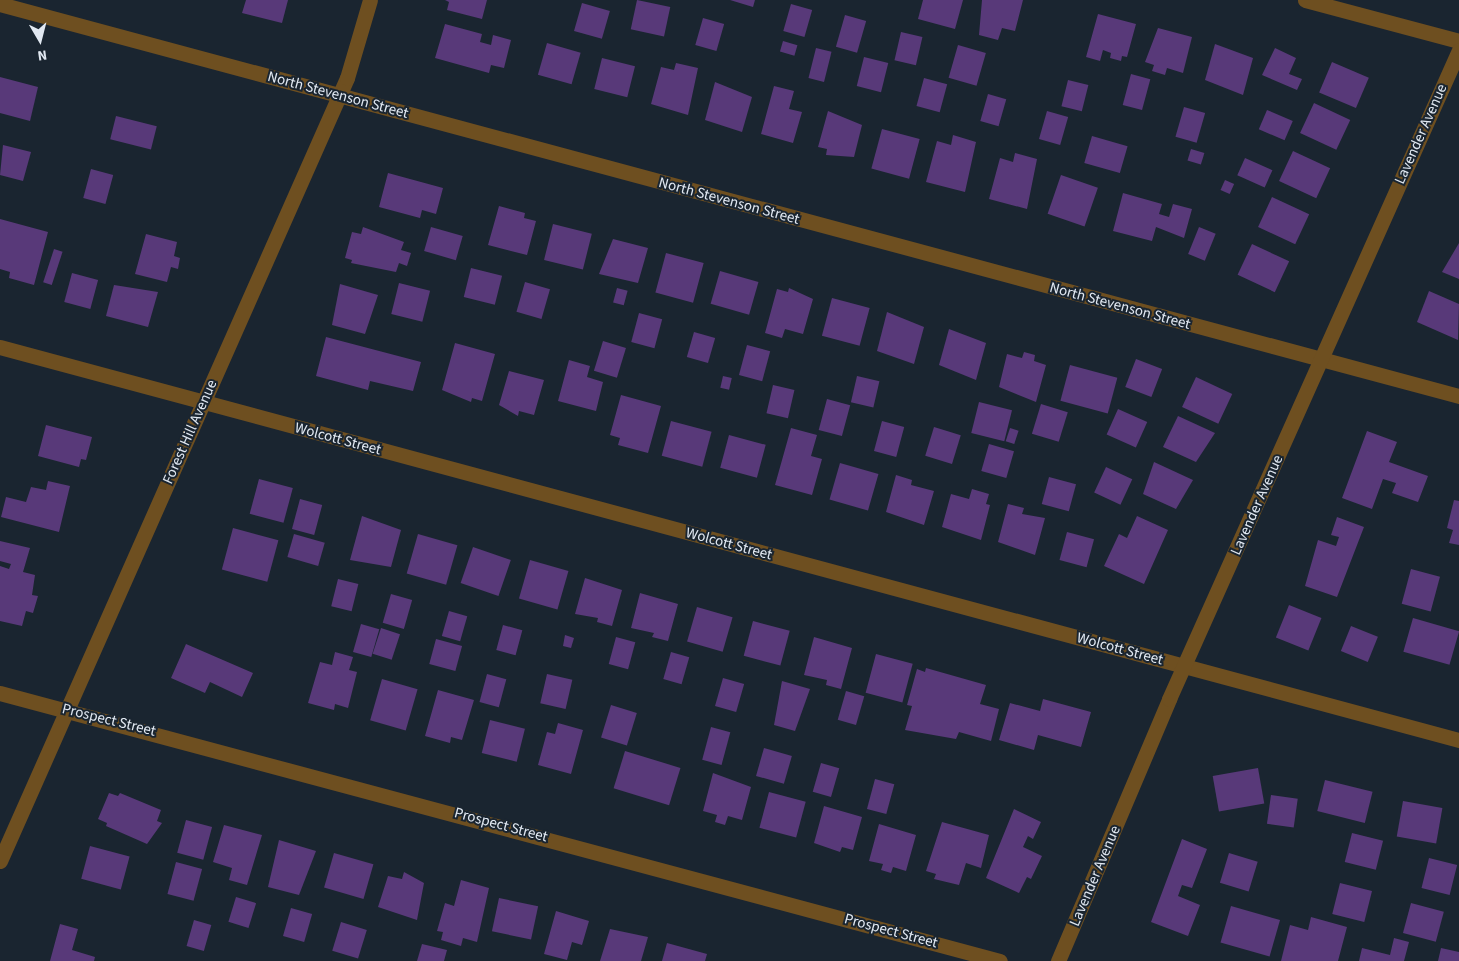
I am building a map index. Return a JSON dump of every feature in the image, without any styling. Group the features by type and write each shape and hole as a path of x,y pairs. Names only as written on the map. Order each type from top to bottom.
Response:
{"street":[{"name":"Forest Hill Avenue","path":"0,862 352,64 370,0"},
{"path":"1305,0 1459,41"},
{"name":"North Stevenson Street","path":"0,4 1459,396"},
{"name":"Lavender Avenue","path":"1058,961 1185,667 1459,50"},
{"name":"Wolcott Street","path":"0,347 1459,740"},
{"name":"Prospect Street","path":"0,693 1000,961"}],"building":[{"path":"246,0 288,0 282,23 242,13"},
{"path":"445,0 487,0 482,19 447,10 449,2"},
{"path":"637,0 670,7 664,36 631,29"},
{"path":"730,0 755,0 753,7"},
{"path":"923,0 963,0 955,29 918,19"},
{"path":"982,0 1023,0 1015,31 1002,28 998,40 979,35"},
{"path":"582,3 610,11 602,39 574,31"},
{"path":"791,4 812,10 804,37 783,31"},
{"path":"1098,14 1136,24 1127,57 1122,56 1121,61 1110,58 1111,53 1103,50 1100,61 1086,57"},
{"path":"845,15 866,21 857,53 836,47"},
{"path":"703,18 724,24 716,51 695,45"},
{"path":"445,24 482,34 480,42 491,45 493,35 511,40 504,68 491,65 489,73 435,58"},
{"path":"1158,28 1192,37 1183,73 1167,68 1165,75 1152,71 1154,65 1145,62"},
{"path":"901,32 922,37 916,65 894,60"},
{"path":"783,41 797,45 794,56 780,52"},
{"path":"547,43 581,53 572,84 538,75"},
{"path":"1215,44 1253,58 1243,95 1205,80"},
{"path":"958,45 986,53 977,86 949,78"},
{"path":"816,48 832,52 824,82 809,78"},
{"path":"1275,48 1296,58 1289,74 1302,79 1297,90 1262,75"},
{"path":"864,57 888,63 881,92 857,86"},
{"path":"602,58 635,66 627,97 594,89"},
{"path":"1332,62 1369,78 1356,108 1319,92"},
{"path":"676,63 698,68 688,115 651,104 661,67 674,70"},
{"path":"1131,74 1150,79 1142,110 1123,105"},
{"path":"0,77 38,87 30,121 0,113"},
{"path":"924,78 947,84 940,112 916,106"},
{"path":"1068,80 1088,85 1082,111 1061,106"},
{"path":"715,82 752,97 742,132 705,120"},
{"path":"774,86 794,91 789,109 802,112 793,143 761,134"},
{"path":"988,94 1006,99 999,126 980,121"},
{"path":"1314,103 1350,120 1336,150 1300,133"},
{"path":"1184,107 1205,113 1197,143 1175,137"},
{"path":"1267,110 1293,121 1285,140 1259,129"},
{"path":"828,111 862,125 854,157 826,155 827,149 818,147"},
{"path":"1047,111 1068,117 1060,145 1039,139"},
{"path":"116,116 157,126 151,149 110,139"},
{"path":"882,129 920,139 909,179 871,169"},
{"path":"953,135 976,142 965,192 926,182 937,141 951,145"},
{"path":"1092,136 1128,146 1120,173 1084,163"},
{"path":"3,145 31,152 23,181 0,175"},
{"path":"1191,149 1204,153 1201,165 1187,160"},
{"path":"1293,151 1330,168 1316,198 1279,181"},
{"path":"1015,153 1037,159 1027,209 989,199 1000,158 1013,162"},
{"path":"1245,158 1272,170 1265,188 1237,175"},
{"path":"91,169 113,175 105,204 83,198"},
{"path":"388,173 443,188 436,214 422,210 420,218 379,207"},
{"path":"1061,175 1098,188 1085,226 1048,214"},
{"path":"1225,180 1234,184 1230,194 1221,190"},
{"path":"1123,193 1162,204 1159,214 1169,217 1173,204 1192,209 1184,238 1156,227 1152,241 1113,231"},
{"path":"1272,197 1309,214 1295,244 1258,227"},
{"path":"499,206 525,213 524,218 536,221 527,255 488,245"},
{"path":"0,219 48,232 34,285 9,278 10,272 0,269"},
{"path":"553,224 592,234 583,270 544,260"},
{"path":"363,227 404,242 401,250 411,253 407,266 399,263 396,272 351,263 352,260 345,258 352,232 361,234"},
{"path":"431,227 463,236 456,260 424,251"},
{"path":"1199,227 1216,234 1205,261 1188,254"},
{"path":"146,234 177,242 174,256 180,258 178,269 171,267 167,282 135,274"},
{"path":"613,239 648,248 638,283 599,274"},
{"path":"1459,243 1459,279 1442,272"},
{"path":"1252,244 1289,261 1275,292 1238,275"},
{"path":"54,249 63,252 52,285 43,282"},
{"path":"666,253 704,263 693,303 655,293"},
{"path":"471,268 502,276 495,305 464,297"},
{"path":"720,271 758,282 749,315 711,304"},
{"path":"72,273 98,280 90,309 64,302"},
{"path":"525,282 550,289 541,319 516,312"},
{"path":"399,283 430,291 422,322 391,314"},
{"path":"340,284 378,295 365,334 332,325"},
{"path":"114,285 158,292 148,327 106,316"},
{"path":"617,288 628,291 624,305 613,302"},
{"path":"789,288 813,299 803,334 785,329 782,338 765,333 777,289 788,292"},
{"path":"1429,291 1459,304 1458,340 1417,322"},
{"path":"832,298 870,308 860,346 822,336"},
{"path":"887,312 924,327 914,364 877,351"},
{"path":"639,313 662,319 654,348 631,342"},
{"path":"949,329 986,343 976,380 939,365"},
{"path":"694,332 715,338 708,363 687,357"},
{"path":"326,337 421,362 413,391 370,381 368,390 316,376"},
{"path":"603,341 626,348 617,378 594,371"},
{"path":"455,343 495,354 482,401 472,398 471,402 442,390"},
{"path":"747,345 770,351 762,381 739,375"},
{"path":"1024,352 1035,355 1034,361 1046,365 1036,402 999,387 1007,354 1022,358"},
{"path":"1136,359 1162,369 1151,397 1125,387"},
{"path":"569,360 590,366 587,377 603,382 596,411 558,401"},
{"path":"1070,365 1117,378 1108,413 1060,401"},
{"path":"509,371 544,380 534,415 519,411 518,416 499,405"},
{"path":"723,376 732,378 729,390 720,388"},
{"path":"857,376 879,381 873,407 851,402"},
{"path":"1196,377 1232,394 1218,424 1182,407"},
{"path":"773,385 794,390 788,418 766,413"},
{"path":"621,395 661,406 648,453 618,445 620,438 610,435"},
{"path":"827,399 850,405 842,436 819,430"},
{"path":"979,402 1012,410 1004,441 971,433"},
{"path":"1041,404 1068,412 1059,442 1032,434"},
{"path":"1118,409 1147,422 1136,448 1107,435"},
{"path":"1178,416 1215,433 1196,462 1163,447"},
{"path":"671,421 712,432 702,467 662,456"},
{"path":"882,421 904,427 896,457 874,451"},
{"path":"46,425 92,437 86,460 81,459 79,467 38,456"},
{"path":"934,427 961,435 952,464 925,456"},
{"path":"791,428 817,435 811,456 822,459 812,495 775,485"},
{"path":"1010,428 1019,431 1014,444 1006,441"},
{"path":"1367,431 1397,442 1389,462 1428,476 1418,502 1392,493 1396,483 1383,479 1372,509 1342,498"},
{"path":"729,435 766,445 757,478 720,468"},
{"path":"989,444 1014,451 1006,478 981,471"},
{"path":"1154,462 1193,480 1176,509 1143,494"},
{"path":"840,463 878,474 868,511 830,500"},
{"path":"1106,467 1132,479 1120,505 1094,492"},
{"path":"896,475 912,480 911,485 934,491 924,525 886,512"},
{"path":"1049,477 1076,484 1069,511 1042,504"},
{"path":"259,479 293,488 283,523 250,514"},
{"path":"48,481 70,486 59,532 1,517 6,497 26,502 31,487 46,490"},
{"path":"972,489 989,494 986,504 990,505 981,540 942,527 951,494 969,499"},
{"path":"300,499 322,505 314,535 292,529"},
{"path":"1454,500 1459,501 1459,545 1449,543 1453,530 1447,528"},
{"path":"1008,504 1024,508 1022,514 1045,518 1035,555 998,542"},
{"path":"362,516 401,530 391,567 350,560"},
{"path":"1137,516 1168,530 1144,584 1104,566 1119,534 1127,538"},
{"path":"1337,517 1364,527 1337,597 1305,586 1318,540 1336,546 1339,537 1331,535"},
{"path":"233,528 278,540 267,582 222,570"},
{"path":"1067,532 1094,539 1087,567 1059,560"},
{"path":"294,534 325,543 318,566 287,557"},
{"path":"418,534 457,545 446,585 407,573"},
{"path":"0,541 30,548 23,572 35,575 32,595 38,596 33,613 26,611 22,626 0,621 0,566 9,569 11,564 0,561"},
{"path":"473,547 511,560 498,596 461,583"},
{"path":"530,560 568,571 557,609 519,598"},
{"path":"1411,569 1440,577 1431,612 1402,604"},
{"path":"585,578 622,590 612,626 597,622 598,618 575,614"},
{"path":"338,579 358,584 352,611 331,606"},
{"path":"640,593 678,604 668,641 652,637 654,633 631,628"},
{"path":"391,594 412,600 404,629 383,623"},
{"path":"1289,605 1321,618 1308,651 1276,637"},
{"path":"697,607 733,617 723,652 687,642"},
{"path":"449,611 467,616 460,641 442,636"},
{"path":"1413,618 1459,631 1449,665 1403,652"},
{"path":"753,621 790,631 780,666 744,656"},
{"path":"361,624 379,629 371,657 353,652"},
{"path":"503,625 522,630 516,655 496,650"},
{"path":"1351,626 1378,637 1368,662 1341,651"},
{"path":"381,628 400,634 392,660 373,654"},
{"path":"565,635 574,638 571,648 563,646"},
{"path":"616,637 635,642 628,669 609,664"},
{"path":"814,637 852,648 841,689 826,685 827,680 804,675"},
{"path":"436,639 462,646 455,671 429,664"},
{"path":"186,644 253,673 242,697 210,682 205,693 171,678"},
{"path":"335,652 353,657 349,670 357,672 348,708 335,704 334,710 308,703 320,662 332,665"},
{"path":"671,652 689,657 682,684 663,679"},
{"path":"876,654 913,664 902,702 866,693"},
{"path":"926,668 986,685 980,704 999,709 991,741 959,732 956,739 905,730 912,706 907,705 917,669 925,672"},
{"path":"487,674 506,679 499,707 479,702"},
{"path":"547,674 572,680 566,709 540,703"},
{"path":"723,678 744,684 736,712 715,706"},
{"path":"382,679 418,689 406,731 370,720"},
{"path":"782,681 810,689 795,731 774,725"},
{"path":"438,690 474,700 462,740 451,737 450,743 425,736"},
{"path":"846,691 864,696 856,725 838,720"},
{"path":"1043,699 1091,712 1081,747 1038,735 1034,750 999,740 1010,703 1040,711"},
{"path":"611,705 637,713 627,745 601,738"},
{"path":"490,720 525,729 517,762 482,753"},
{"path":"558,723 583,730 571,774 538,765 547,732 555,734"},
{"path":"711,727 730,732 722,765 702,760"},
{"path":"764,748 792,756 784,784 756,776"},
{"path":"625,751 680,768 669,805 614,788"},
{"path":"821,763 839,768 831,797 813,792"},
{"path":"1258,768 1264,803 1219,811 1213,776"},
{"path":"713,773 751,787 742,820 728,816 725,825 715,822 717,815 703,811"},
{"path":"875,779 894,784 886,814 867,809"},
{"path":"1325,780 1373,792 1365,823 1317,811"},
{"path":"769,792 806,802 796,838 759,828"},
{"path":"109,793 118,796 120,793 161,810 157,821 162,823 147,844 106,826 107,823 98,819"},
{"path":"1271,795 1298,799 1294,827 1267,824"},
{"path":"1403,801 1442,808 1436,843 1397,836"},
{"path":"824,806 862,817 853,850 842,847 840,852 814,843"},
{"path":"1014,809 1041,822 1033,839 1028,836 1023,847 1042,856 1031,879 1027,877 1019,893 986,878"},
{"path":"186,820 212,827 203,860 177,853"},
{"path":"942,822 989,835 981,868 966,863 959,885 934,879 936,874 926,871"},
{"path":"879,824 916,835 906,871 893,867 891,873 881,870 883,864 869,861"},
{"path":"224,825 262,835 247,885 229,880 232,868 213,862"},
{"path":"1352,833 1383,841 1376,870 1345,862"},
{"path":"1182,839 1207,849 1192,888 1182,885 1178,896 1200,905 1188,936 1151,922"},
{"path":"279,840 316,851 299,895 268,887"},
{"path":"90,846 130,857 121,889 81,879"},
{"path":"334,853 373,864 363,899 324,888"},
{"path":"1229,853 1258,862 1249,891 1220,883"},
{"path":"1429,858 1457,865 1450,895 1422,888"},
{"path":"176,862 202,869 194,901 167,894"},
{"path":"404,872 424,883 417,920 378,907 388,876 402,879"},
{"path":"461,880 489,888 477,942 463,938 461,946 441,940 443,932 437,931 445,903 454,906"},
{"path":"1340,883 1372,891 1364,922 1332,914"},
{"path":"236,897 256,903 248,928 228,922"},
{"path":"499,898 538,906 531,940 492,931"},
{"path":"1411,903 1444,912 1436,942 1403,933"},
{"path":"1231,906 1280,920 1270,957 1221,943"},
{"path":"291,908 312,914 304,942 283,936"},
{"path":"556,911 589,921 582,945 572,942 567,960 544,954"},
{"path":"1311,917 1347,927 1338,961 1281,961 1290,925 1308,930"},
{"path":"194,920 211,925 204,951 187,946"},
{"path":"341,922 367,930 358,959 332,951"},
{"path":"60,924 78,929 72,950 95,957 94,961 50,961"},
{"path":"610,929 648,937 641,961 600,961"},
{"path":"1394,938 1409,942 1404,961 1359,961 1362,948 1390,955"},
{"path":"667,943 707,954 705,961 662,961"},
{"path":"422,944 447,950 444,961 417,961"},
{"path":"1441,948 1459,952 1459,961 1438,961"}]}
